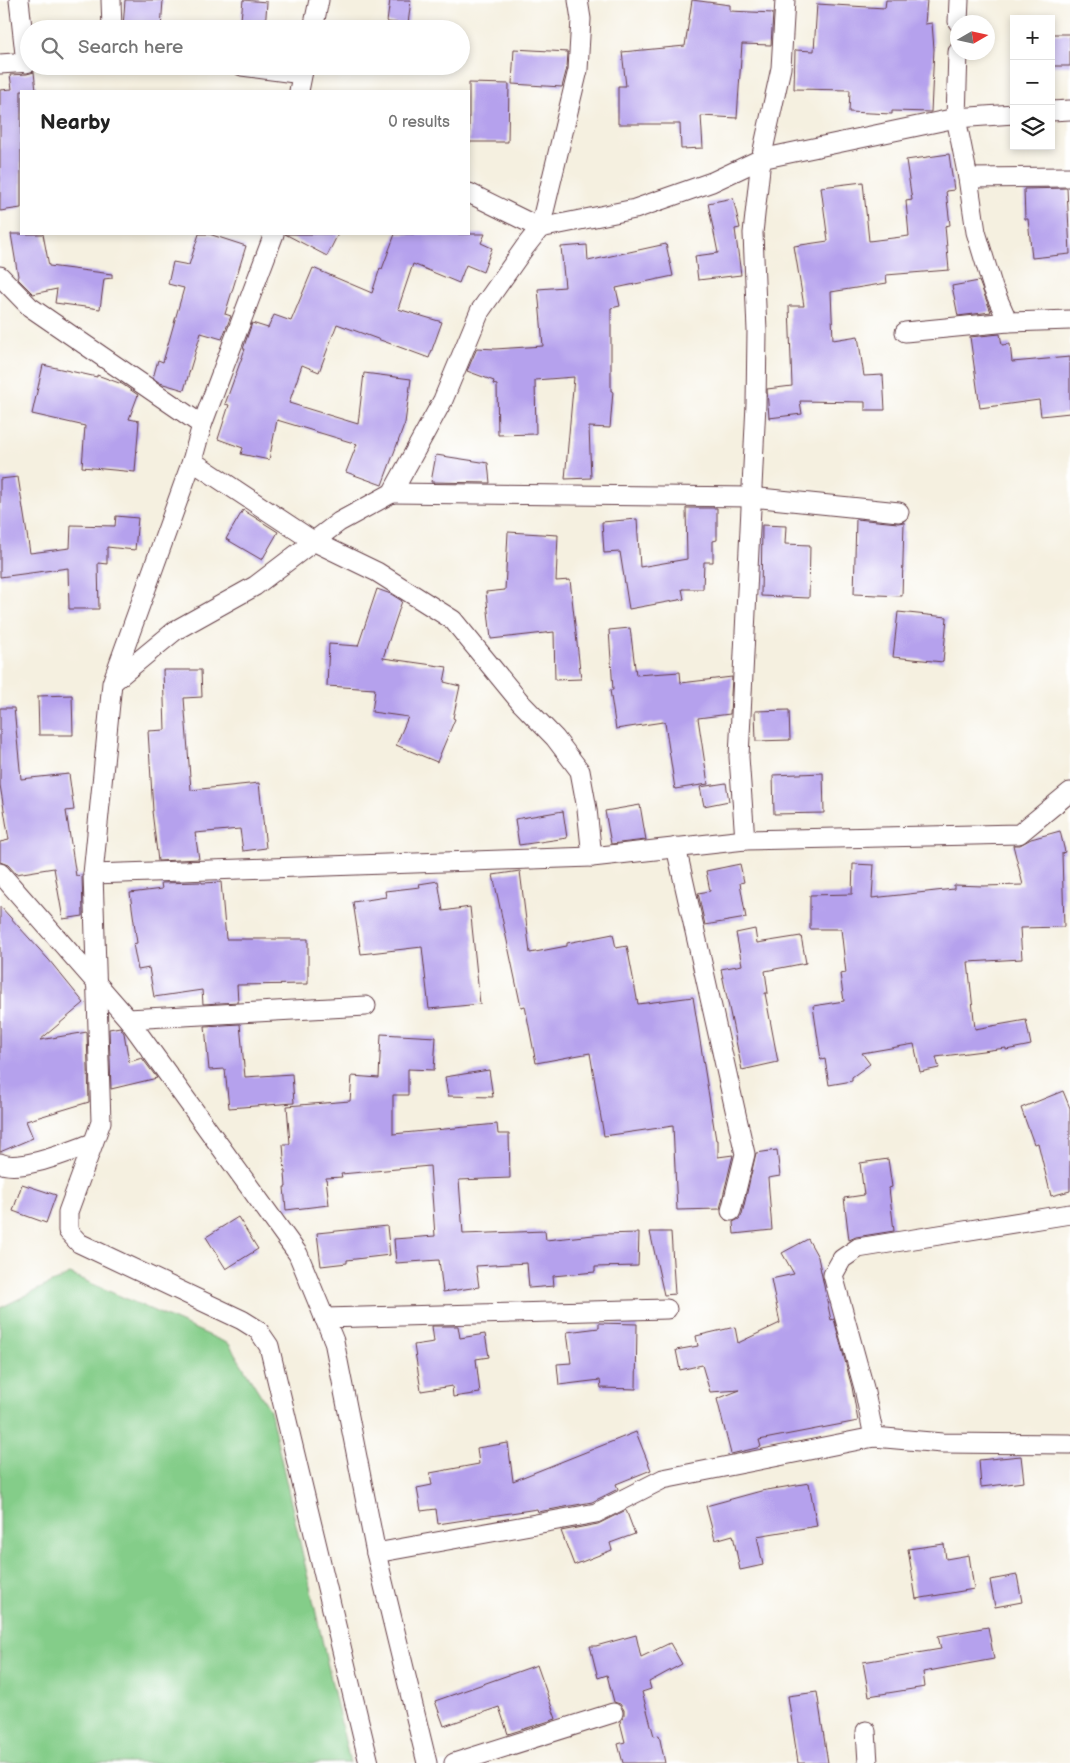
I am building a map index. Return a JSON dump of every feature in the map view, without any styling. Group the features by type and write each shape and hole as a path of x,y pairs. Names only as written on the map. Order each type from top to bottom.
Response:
{"street":[{"path":"19,0 22,20"},
{"path":"111,0 112,20"},
{"path":"315,20 320,0"},
{"path":"392,493 443,400 480,312 540,228 578,70 582,19 578,0"},
{"path":"746,840 739,757 756,404 753,233 761,159 781,68 785,0"},
{"path":"958,15 959,0"},
{"path":"958,60 956,118 976,232 994,288 1008,322"},
{"path":"0,64 20,63"},
{"path":"275,75 301,82"},
{"path":"1055,111 1070,110"},
{"path":"470,193 540,228 635,209 712,182 761,159 956,118 1010,114"},
{"path":"968,178 1070,176"},
{"path":"274,235 202,425 192,461 112,683 93,874 101,1122 68,1212 68,1231 79,1243 242,1320 258,1330 269,1346 369,1763"},
{"path":"0,276 30,307 202,425"},
{"path":"905,332 1008,322 1070,320"},
{"path":"192,461 313,541 377,572 453,620 521,702 555,738 580,771 587,809 592,857"},
{"path":"112,683 176,630 255,586 339,522 392,493 751,497 899,512"},
{"path":"93,874 592,857 746,840 1019,834 1070,792"},
{"path":"676,848 745,1154 731,1211"},
{"path":"0,873 128,1019 298,1254 334,1341 376,1554 427,1763"},
{"path":"128,1019 366,1006"},
{"path":"0,1163 5,1166 33,1163 93,1143"},
{"path":"874,1437 864,1388 833,1275 842,1260 858,1248 1070,1214"},
{"path":"324,1318 667,1309"},
{"path":"376,1554 596,1513 663,1479 874,1437 942,1443 1070,1444"},
{"path":"454,1763 613,1713"},
{"path":"866,1731 868,1763"}],"green space":[{"path":"70,1274 229,1344 270,1410 350,1763 0,1763 0,1308"}],"building":[{"path":"125,0 163,0 162,20 124,20"},
{"path":"243,0 267,2 266,20 241,20"},
{"path":"390,0 411,0 408,20 387,20"},
{"path":"692,0 730,5 730,11 773,13 771,45 742,44 737,118 701,116 703,148 681,149 680,124 618,124 618,86 626,86 622,52 685,46"},
{"path":"886,0 927,0 925,24 932,23 934,49 931,112 892,111 892,114 849,112 850,90 794,89 795,50 814,51 817,4 885,8"},
{"path":"1055,34 1070,34 1070,66 1055,66"},
{"path":"514,49 568,52 567,68 562,87 512,84"},
{"path":"10,75 34,75 36,90 20,90 20,208 0,211 0,90 12,89"},
{"path":"469,83 509,84 508,142 470,142"},
{"path":"949,154 954,190 946,191 950,225 945,226 949,270 886,275 887,283 831,292 833,340 858,336 864,376 883,375 885,410 865,410 865,402 800,401 802,414 769,418 767,389 792,386 789,306 804,306 794,246 828,241 821,187 863,182 869,241 909,236 906,201 912,200 906,160"},
{"path":"1067,188 1070,254 1032,258 1028,219 1025,219 1024,189"},
{"path":"733,198 740,228 735,229 741,275 698,280 695,256 718,253 708,203"},
{"path":"11,234 43,235 49,266 112,274 112,278 104,279 100,309 55,303 57,289 33,294 17,278"},
{"path":"485,234 481,243 492,248 483,272 466,265 459,283 413,264 398,309 442,322 429,358 337,324 319,372 302,365 289,403 358,424 364,373 411,379 405,423 382,485 346,472 357,444 277,420 269,460 241,454 243,448 218,439 229,405 225,404 245,349 243,349 252,323 268,328 274,315 291,321 313,268 372,293 380,268 382,269 395,235"},
{"path":"199,235 212,235 246,246 225,314 231,316 222,339 201,333 184,390 160,383 153,378 158,360 163,362 184,288 168,284 173,262 189,265"},
{"path":"287,235 338,235 327,256"},
{"path":"666,244 673,276 616,288 620,306 611,308 611,391 613,391 610,428 589,427 591,478 565,479 574,377 535,380 536,434 498,435 497,385 493,384 494,381 467,371 477,348 495,349 543,346 538,289 565,287 561,247 587,245 588,261"},
{"path":"979,281 991,312 958,316 952,286"},
{"path":"1000,334 1002,345 1010,344 1012,362 1070,357 1070,413 1041,416 1039,400 980,408 970,337"},
{"path":"43,365 97,377 97,375 122,384 138,395 129,419 139,421 135,472 82,467 85,426 32,414"},
{"path":"436,455 488,463 490,483 431,482"},
{"path":"18,477 30,553 70,548 71,525 115,526 116,516 138,518 135,550 107,547 107,564 98,563 99,609 69,609 68,568 0,577 0,479"},
{"path":"686,508 717,508 717,540 713,541 713,562 704,562 703,589 682,589 684,599 629,609 620,552 604,553 602,522 637,519 640,567 687,559"},
{"path":"243,510 278,532 262,560 226,539"},
{"path":"856,519 904,522 902,596 854,594"},
{"path":"762,525 786,526 785,544 810,545 809,598 761,596"},
{"path":"508,532 558,535 556,581 570,580 581,679 555,680 554,632 491,639 486,592 505,590"},
{"path":"377,589 391,594 402,601 383,658 447,667 444,682 460,686 453,718 455,719 437,762 396,745 408,717 372,712 375,689 327,686 329,644 358,646"},
{"path":"898,612 947,617 943,662 893,657"},
{"path":"630,628 636,675 680,672 681,683 732,677 730,714 698,718 708,784 675,789 665,723 616,729 610,690 613,690 609,630"},
{"path":"163,670 201,670 202,697 184,698 191,790 259,783 266,848 243,851 240,829 195,833 199,859 158,861 152,811 148,731 165,730"},
{"path":"72,695 73,735 39,735 38,696"},
{"path":"0,708 14,708 21,779 69,774 74,810 66,811 76,876 82,875 83,916 63,919 54,868 16,874 8,865 0,862 0,842 9,840 0,785"},
{"path":"789,710 790,740 756,741 755,711"},
{"path":"823,773 824,813 774,814 773,775"},
{"path":"726,783 729,801 704,806 700,787"},
{"path":"640,805 646,840 611,844 605,811"},
{"path":"563,811 567,838 519,845 515,819"},
{"path":"1060,831 1065,852 1062,853 1064,927 1020,928 1022,959 968,962 975,1029 1026,1020 1031,1045 1006,1050 1006,1048 936,1057 939,1068 920,1072 914,1044 862,1053 870,1064 852,1077 852,1081 829,1085 825,1059 821,1060 813,1006 844,1001 840,974 846,973 841,929 810,929 810,895 852,894 853,864 874,865 872,898 954,889 954,885 1023,885 1013,845 1020,845 1031,839"},
{"path":"740,864 744,882 740,883 746,918 705,925 698,893 710,891 706,871"},
{"path":"520,871 530,953 613,934 616,948 627,946 638,1004 693,997 716,1140 718,1140 718,1157 733,1155 720,1209 677,1210 673,1126 604,1136 590,1053 536,1063 525,1006 521,1007 493,875"},
{"path":"438,881 443,911 470,907 480,1004 429,1009 422,947 361,954 353,902 386,897 385,891 420,887 419,884"},
{"path":"221,882 226,939 308,939 308,984 237,985 238,1002 203,1004 202,990 154,997 149,968 138,970 133,944 137,943 130,893 162,889 161,883"},
{"path":"0,906 49,960 84,1003 40,1040 87,1032 89,1102 26,1121 33,1138 0,1152"},
{"path":"755,929 757,943 801,936 806,963 765,971 768,993 765,993 778,1062 742,1070 721,969 742,965 736,933"},
{"path":"240,1024 245,1077 292,1074 294,1103 229,1108 225,1069 209,1070 205,1026"},
{"path":"120,1027 124,1033 129,1062 142,1058 157,1078 111,1089 109,1029"},
{"path":"381,1034 436,1037 434,1070 408,1069 408,1095 393,1095 393,1134 497,1124 498,1134 509,1134 510,1178 459,1180 463,1234 545,1231 546,1240 603,1234 639,1233 638,1266 595,1267 595,1272 553,1276 554,1286 529,1288 527,1263 476,1266 479,1287 443,1292 439,1260 396,1263 394,1239 435,1236 430,1166 341,1174 342,1177 326,1178 329,1205 286,1210 283,1144 290,1144 287,1106 350,1101 352,1076 379,1078"},
{"path":"489,1070 493,1097 448,1096 445,1077"},
{"path":"1063,1091 1070,1108 1070,1191 1051,1196 1038,1143 1034,1144 1021,1108"},
{"path":"777,1150 780,1176 768,1178 772,1230 734,1234 733,1222 739,1219 742,1214 756,1153"},
{"path":"888,1159 892,1187 889,1188 894,1231 856,1237 849,1240 844,1198 864,1195 860,1163"},
{"path":"22,1184 56,1195 46,1223 13,1211"},
{"path":"238,1217 258,1249 226,1269 206,1237"},
{"path":"387,1226 390,1255 347,1260 347,1263 321,1266 317,1233"},
{"path":"650,1232 671,1232 675,1294 664,1295"},
{"path":"808,1239 818,1257 831,1320 834,1319 852,1387 858,1421 759,1440 761,1447 731,1454 717,1399 740,1390 710,1392 702,1365 680,1370 676,1350 698,1346 696,1336 735,1327 738,1343 780,1323 771,1279 794,1274 782,1253"},
{"path":"599,1323 637,1324 636,1389 601,1388 600,1380 559,1385 557,1364 571,1363 567,1332 599,1328"},
{"path":"432,1326 458,1326 460,1338 485,1334 489,1357 476,1359 480,1393 453,1397 452,1386 421,1391 414,1345 434,1342"},
{"path":"636,1432 651,1470 616,1484 618,1489 592,1502 538,1512 537,1509 438,1524 436,1509 421,1511 417,1488 432,1485 430,1473 479,1464 477,1448 508,1443 513,1481"},
{"path":"1021,1456 1024,1482 981,1487 979,1460"},
{"path":"809,1483 817,1526 757,1536 763,1565 740,1570 733,1535 715,1540 706,1506 761,1491"},
{"path":"626,1510 635,1534 610,1543 612,1550 574,1565 561,1531 598,1524"},
{"path":"944,1544 946,1559 969,1555 974,1589 916,1599 908,1549"},
{"path":"1017,1575 1022,1602 995,1607 990,1580"},
{"path":"988,1627 994,1659 923,1672 925,1687 869,1696 863,1662 941,1649 938,1636"},
{"path":"636,1635 641,1657 670,1643 682,1664 649,1682 651,1689 642,1692 654,1736 659,1735 665,1763 623,1763 618,1744 625,1742 620,1722 624,1716 624,1710 620,1704 614,1702 607,1675 598,1678 590,1646"},
{"path":"537,1665 556,1719 508,1734 499,1707 444,1726 435,1701"},
{"path":"817,1692 828,1763 798,1763 788,1696"}]}
